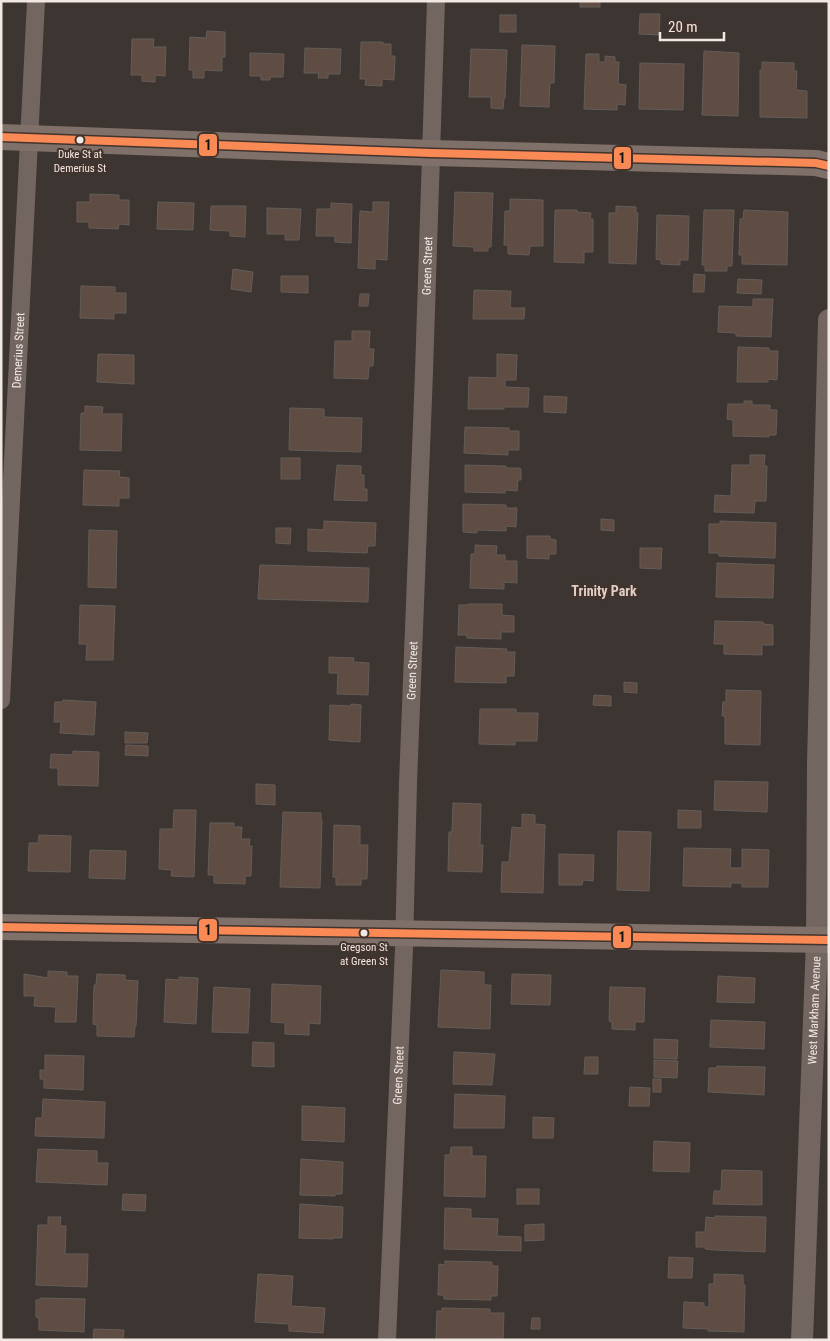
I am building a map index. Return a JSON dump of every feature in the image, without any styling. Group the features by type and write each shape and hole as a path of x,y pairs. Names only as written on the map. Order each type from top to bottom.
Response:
{"main road":[{"path":"1,138 816,163 829,166"},
{"path":"1,927 823,940"}],"street":[{"name":"Demerius Street","path":"1,700 36,1"},
{"name":"Green Street","path":"387,1340 404,934 436,1"},
{"name":"West Markham Avenue","path":"802,1340 823,940 818,764 829,320"}],"building":[{"path":"580,1 600,1 600,7 580,7"},
{"path":"640,14 660,14 659,35 639,34"},
{"path":"500,15 516,15 516,32 500,32"},
{"path":"207,31 225,32 225,57 222,57 222,71 204,70 204,78 193,78 193,70 189,70 190,37 206,38"},
{"path":"132,39 154,39 153,47 166,47 165,76 155,75 155,82 142,81 142,75 131,75"},
{"path":"361,42 391,44 391,56 395,56 394,80 382,79 382,86 365,85 366,79 360,79"},
{"path":"522,45 555,46 554,83 550,83 549,107 520,106"},
{"path":"305,48 341,49 340,74 328,74 328,78 318,78 319,73 304,73"},
{"path":"471,49 507,50 503,109 491,108 491,97 469,97"},
{"path":"704,51 739,53 738,116 702,115"},
{"path":"250,53 284,54 283,77 270,77 270,80 261,80 261,76 250,76"},
{"path":"586,54 599,54 599,62 605,62 605,56 615,57 615,62 619,62 618,84 626,85 625,105 617,104 617,110 584,109"},
{"path":"762,62 794,63 794,71 797,71 796,90 807,91 807,118 760,117 760,70 762,70"},
{"path":"640,63 684,64 683,110 639,109"},
{"path":"455,192 493,193 491,247 488,247 488,251 474,251 474,247 453,246"},
{"path":"90,194 119,195 119,200 129,200 129,225 119,224 118,229 89,228 89,222 77,222 77,202 90,202"},
{"path":"510,199 543,200 543,246 530,246 529,255 508,254 508,245 504,245 505,211 510,211"},
{"path":"158,202 194,203 193,230 157,229"},
{"path":"373,202 389,202 387,260 375,259 375,269 358,268 360,211 373,212"},
{"path":"331,203 352,204 351,243 335,242 335,236 316,236 317,209 331,209"},
{"path":"211,206 246,206 245,237 230,236 230,231 210,230"},
{"path":"616,206 636,207 636,213 638,213 636,264 609,263 609,213 616,213"},
{"path":"267,208 301,209 299,240 285,240 285,234 267,234"},
{"path":"555,210 577,210 577,212 591,213 590,219 593,219 593,252 584,252 584,263 554,262"},
{"path":"704,210 734,210 732,266 727,266 727,271 705,271 705,265 702,265"},
{"path":"744,210 788,212 787,265 742,264 742,255 739,255 740,219 743,219"},
{"path":"657,215 689,216 688,260 680,260 680,265 661,264 661,260 656,259"},
{"path":"233,269 253,272 251,292 231,289"},
{"path":"694,274 705,275 704,292 693,292"},
{"path":"281,276 308,276 308,293 281,292"},
{"path":"738,279 762,280 761,294 737,293"},
{"path":"81,286 115,287 115,293 126,293 126,313 114,313 114,319 80,318"},
{"path":"474,290 511,291 510,308 525,308 524,319 473,319"},
{"path":"360,294 369,294 368,306 359,306"},
{"path":"753,299 773,299 771,337 736,336 736,333 718,332 719,306 753,307"},
{"path":"352,331 370,331 369,349 374,349 373,366 369,366 368,379 334,378 335,341 352,341"},
{"path":"738,347 769,348 769,351 778,351 777,380 768,379 768,382 737,382"},
{"path":"98,354 134,355 134,384 97,382"},
{"path":"497,354 517,355 516,380 505,380 505,387 529,388 528,407 468,409 469,377 497,378"},
{"path":"544,396 567,397 566,413 544,412"},
{"path":"744,401 752,401 752,405 770,405 770,410 777,410 776,435 769,435 769,437 733,436 733,420 727,419 728,404 744,404"},
{"path":"85,406 103,407 102,414 122,414 121,451 80,450 81,413 85,413"},
{"path":"290,408 324,409 324,417 362,418 361,452 289,450"},
{"path":"465,427 509,428 509,431 519,431 519,450 508,450 508,455 464,453"},
{"path":"750,455 765,455 764,466 767,466 766,501 755,501 754,513 714,512 715,495 731,496 732,465 750,465"},
{"path":"281,458 300,458 300,479 281,479"},
{"path":"337,465 361,466 361,475 364,475 364,489 367,489 367,501 334,500"},
{"path":"465,465 506,466 506,468 521,469 521,480 518,480 517,491 505,490 505,493 465,492"},
{"path":"84,470 120,471 119,477 129,478 129,498 119,498 119,506 83,505"},
{"path":"463,504 506,505 506,508 517,508 516,527 506,526 506,531 477,530 477,533 463,532"},
{"path":"601,519 614,520 614,531 601,530"},
{"path":"324,521 376,523 375,546 368,546 367,553 308,551 308,529 324,530"},
{"path":"720,521 776,523 775,558 719,556 719,553 709,553 709,524 720,524"},
{"path":"276,528 291,528 290,544 276,543"},
{"path":"89,530 117,531 116,588 88,587"},
{"path":"527,536 550,536 550,539 556,540 556,554 549,554 549,559 527,558"},
{"path":"475,545 497,546 496,555 505,555 505,561 517,561 517,583 504,582 504,589 470,588 471,554 475,554"},
{"path":"640,548 662,548 661,569 640,568"},
{"path":"717,563 774,565 773,598 716,597"},
{"path":"260,565 369,568 368,602 258,599"},
{"path":"502,604 502,615 514,616 514,632 501,632 501,639 467,638 467,635 458,635 459,605"},
{"path":"80,605 115,606 113,660 86,660 87,644 79,644"},
{"path":"715,621 763,622 763,624 773,625 773,645 762,645 762,655 724,654 724,644 714,644"},
{"path":"456,647 507,649 506,652 515,652 514,676 506,676 506,683 455,682"},
{"path":"329,657 354,658 353,662 369,663 368,695 337,694 338,673 329,673"},
{"path":"624,682 637,683 637,693 624,692"},
{"path":"726,690 761,691 760,745 725,744 725,716 722,716 723,702 726,702"},
{"path":"594,695 611,696 611,706 593,705"},
{"path":"63,700 96,702 94,735 60,733 61,722 54,722 55,702 62,702"},
{"path":"351,704 361,705 360,742 329,740 330,705 351,706"},
{"path":"480,709 516,709 516,713 538,713 537,741 515,741 515,745 479,744"},
{"path":"125,732 148,733 147,743 125,743"},
{"path":"126,745 148,746 148,756 125,755"},
{"path":"73,751 99,752 98,786 58,785 58,768 50,768 51,754 73,755"},
{"path":"715,781 768,782 767,812 714,810"},
{"path":"256,784 275,785 275,805 256,804"},
{"path":"453,803 481,804 480,845 483,845 482,872 448,871 449,832 452,832"},
{"path":"174,810 196,810 194,877 171,876 172,870 159,869 160,829 173,829"},
{"path":"678,810 701,811 701,828 678,828"},
{"path":"283,812 321,813 320,888 280,887"},
{"path":"522,814 535,815 535,824 545,825 543,893 501,892 502,862 509,862 512,827 522,828"},
{"path":"210,823 234,823 234,827 242,827 241,839 250,839 249,846 252,846 251,876 245,876 245,884 214,883 214,875 208,875"},
{"path":"334,825 360,826 360,845 368,845 367,879 361,879 361,885 336,885 336,877 333,877"},
{"path":"618,831 651,832 649,891 617,890"},
{"path":"39,835 71,836 70,872 28,871 29,843 38,843"},
{"path":"684,848 731,849 730,868 742,868 742,849 769,850 768,887 742,887 742,883 731,883 731,887 683,886"},
{"path":"90,850 126,851 125,879 89,878"},
{"path":"559,854 594,855 593,881 583,880 582,885 559,885"},
{"path":"441,970 484,972 484,985 491,985 490,1029 438,1027"},
{"path":"48,971 67,972 67,976 78,976 76,1022 55,1022 56,1007 34,1006 35,996 24,996 24,974 48,978"},
{"path":"97,974 125,975 125,980 138,981 134,1037 97,1036 97,1025 93,1024 94,985 96,985"},
{"path":"512,974 551,975 550,1005 511,1004"},
{"path":"718,976 755,978 754,1003 717,1002"},
{"path":"179,977 198,978 196,1024 164,1022 166,979 179,980"},
{"path":"272,984 321,986 320,1024 309,1023 309,1035 285,1034 285,1023 271,1022"},
{"path":"214,987 250,989 248,1033 212,1032"},
{"path":"610,987 645,988 644,1022 635,1022 635,1030 612,1029 612,1022 609,1021"},
{"path":"711,1020 765,1022 764,1049 710,1047"},
{"path":"654,1039 678,1040 677,1059 654,1058"},
{"path":"253,1042 274,1043 274,1067 252,1066"},
{"path":"454,1052 495,1054 492,1085 453,1084"},
{"path":"45,1055 84,1056 83,1090 44,1088 44,1079 40,1079 40,1070 45,1070"},
{"path":"585,1057 598,1057 598,1074 584,1074"},
{"path":"654,1060 678,1061 677,1078 654,1077"},
{"path":"717,1066 765,1067 764,1095 708,1092 709,1068 717,1068"},
{"path":"653,1079 661,1079 661,1092 653,1092"},
{"path":"630,1087 650,1088 649,1106 629,1106"},
{"path":"455,1094 505,1096 504,1128 454,1128"},
{"path":"43,1099 105,1102 104,1138 35,1136 36,1118 42,1118"},
{"path":"302,1106 345,1108 344,1142 302,1140"},
{"path":"533,1117 554,1118 553,1138 533,1138"},
{"path":"654,1141 690,1143 689,1172 653,1171"},
{"path":"451,1147 472,1147 472,1156 486,1156 485,1197 444,1196 445,1155 450,1155"},
{"path":"38,1149 97,1151 97,1163 108,1163 107,1185 36,1182"},
{"path":"301,1159 343,1162 342,1194 335,1194 335,1196 300,1195"},
{"path":"722,1170 762,1171 762,1205 713,1204 714,1191 721,1191"},
{"path":"517,1189 539,1189 539,1204 517,1204"},
{"path":"123,1194 146,1195 145,1211 122,1210"},
{"path":"300,1204 343,1207 342,1238 299,1238"},
{"path":"445,1208 471,1209 471,1218 498,1219 497,1236 521,1237 521,1251 444,1249"},
{"path":"715,1216 766,1217 765,1252 714,1250 696,1247 696,1232 705,1232 706,1217 715,1218"},
{"path":"48,1217 61,1217 60,1226 66,1226 65,1254 88,1254 87,1287 36,1285 38,1225 48,1225"},
{"path":"544,1224 544,1240 525,1241 525,1225"},
{"path":"669,1257 693,1258 692,1278 668,1278"},
{"path":"445,1261 492,1262 492,1266 498,1266 497,1296 491,1296 491,1300 444,1299 444,1295 438,1295 439,1264 445,1265"},
{"path":"258,1274 293,1276 291,1306 325,1308 323,1333 289,1331 289,1324 255,1322"},
{"path":"714,1274 743,1275 743,1285 745,1285 744,1332 683,1328 684,1302 704,1303 704,1307 709,1307 709,1284 714,1284"},
{"path":"40,1298 85,1299 84,1332 39,1330 39,1318 36,1317 36,1300 40,1300"},
{"path":"442,1308 490,1309 490,1313 504,1313 503,1340 436,1340 437,1311 442,1311"},
{"path":"532,1318 540,1318 540,1329 531,1329"},
{"path":"94,1329 124,1330 123,1340 93,1340"}],"transit line":[{"name":"1","path":"1,137 431,153 816,163 829,166"},
{"name":"1","path":"1,927 829,940"}],"place":[{"name":"Duke St at Demerius St","path":"80,140"},
{"name":"Gregson St at Green St","path":"364,933"}],"district":[{"name":"Trinity Park","path":"604,591"}]}
